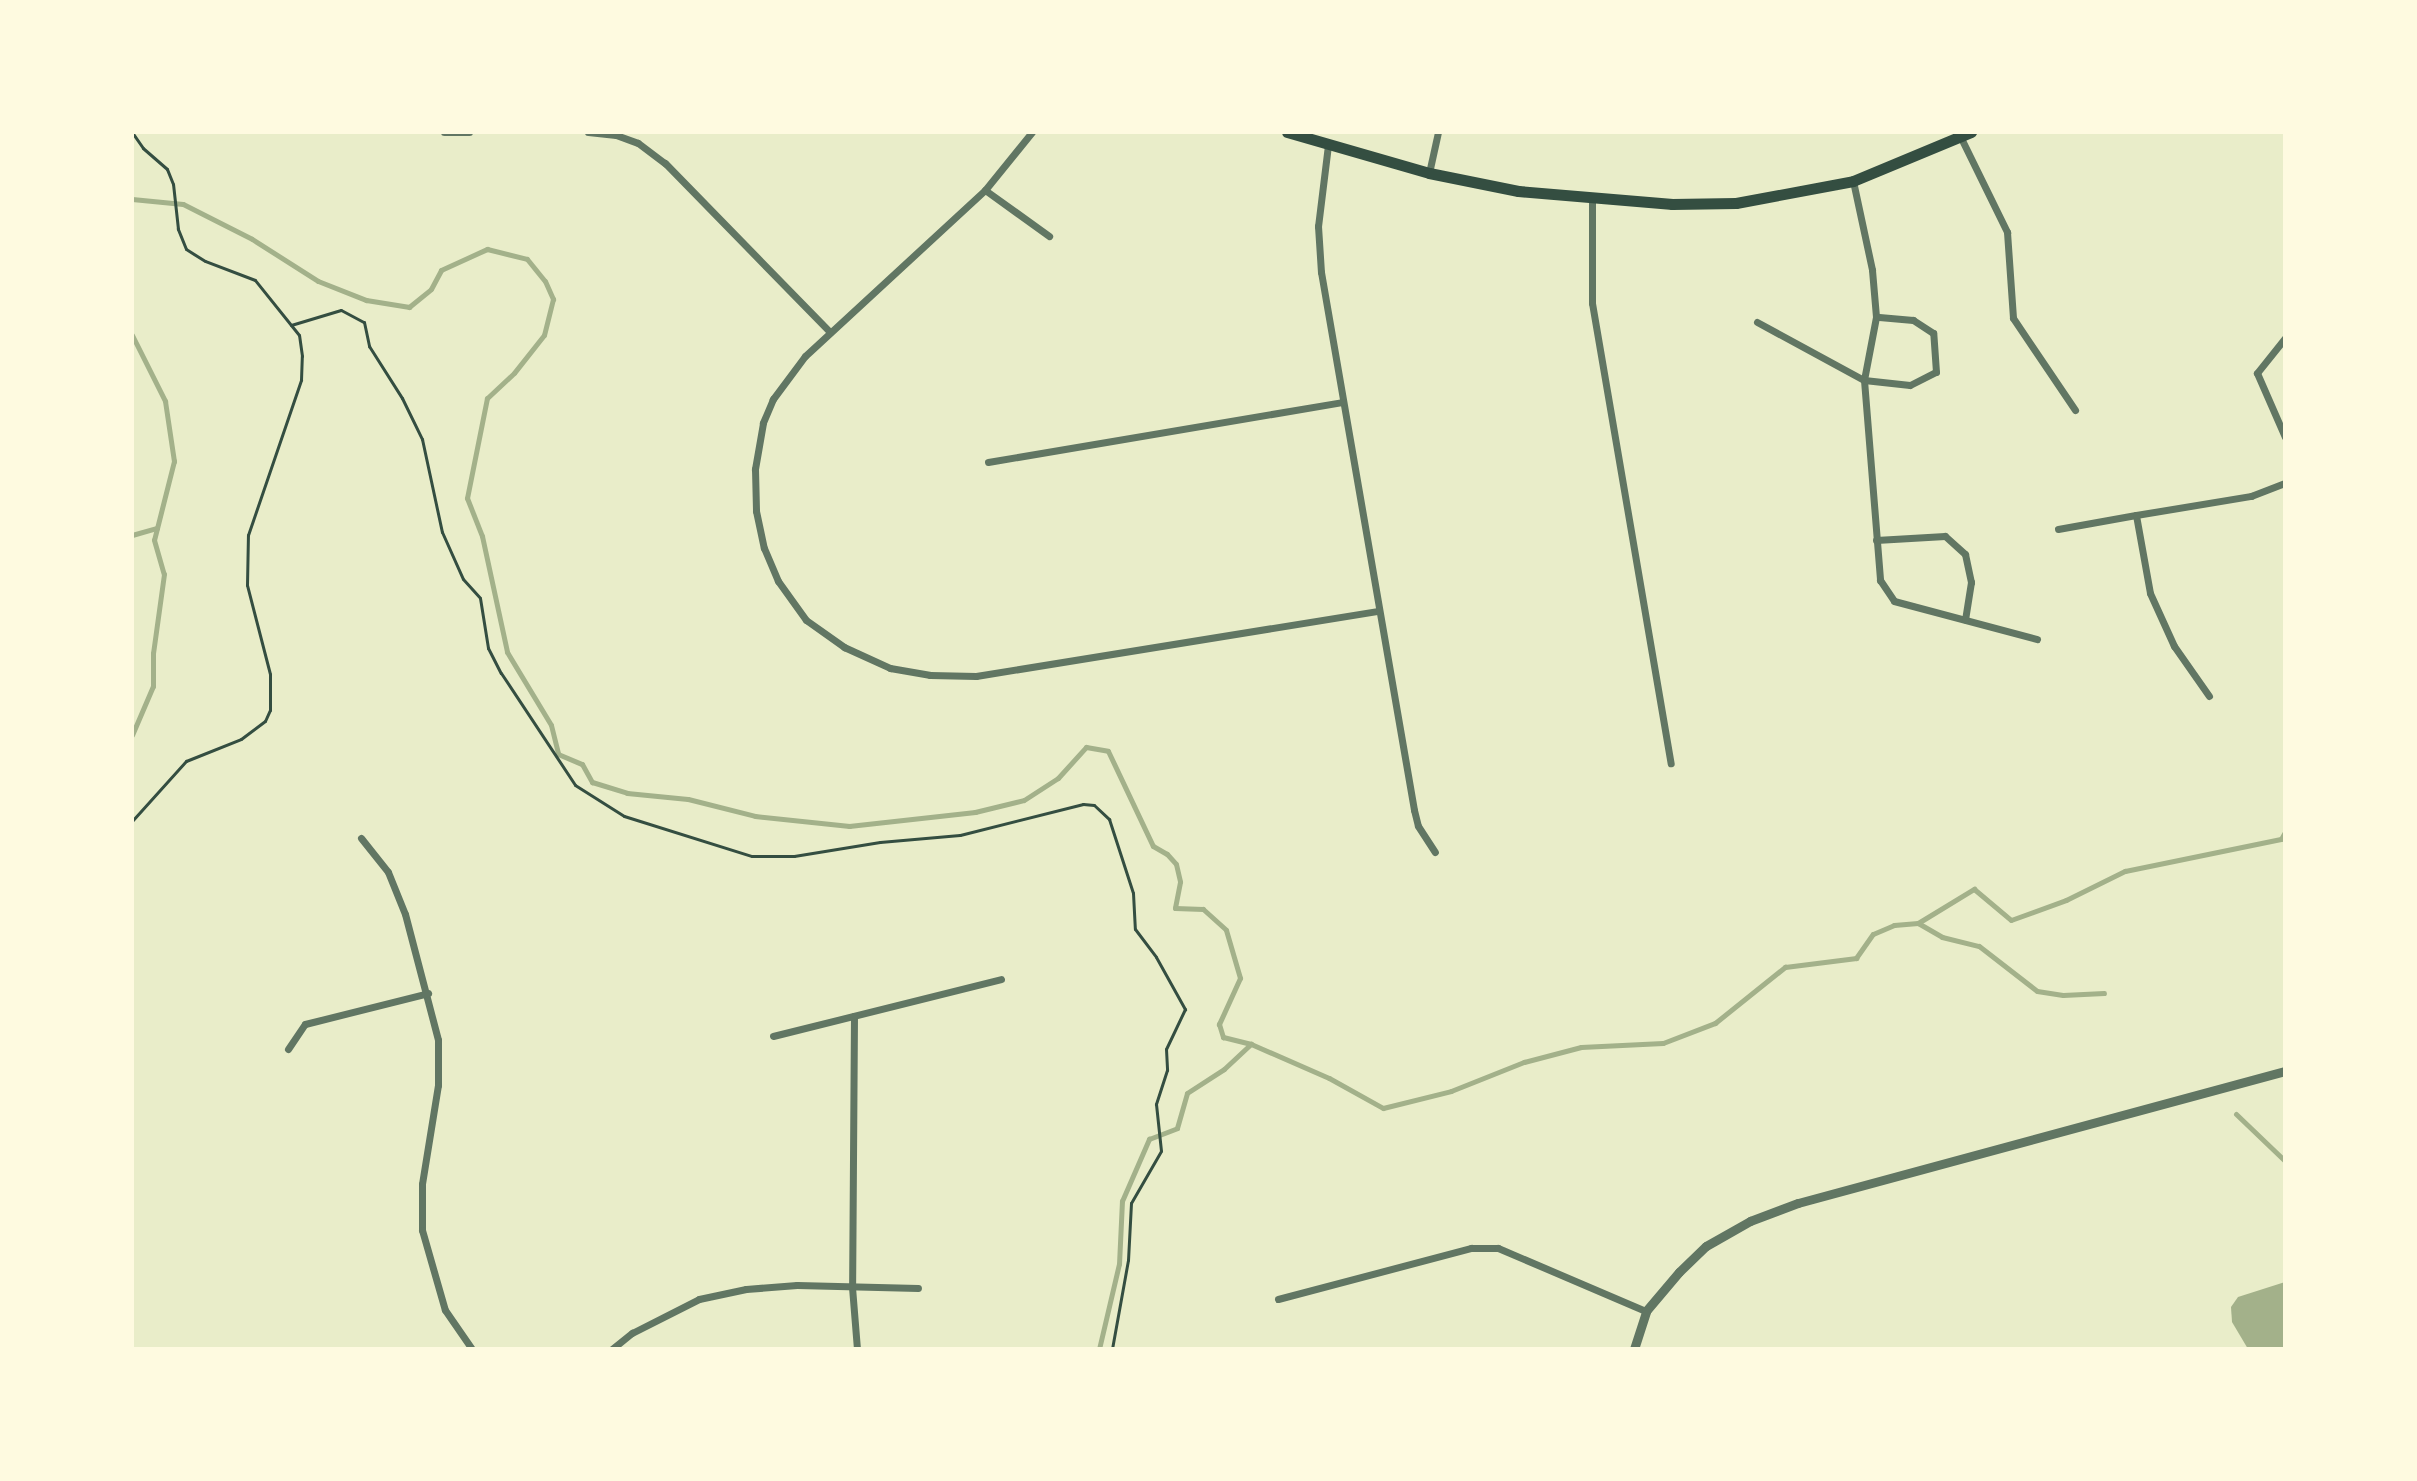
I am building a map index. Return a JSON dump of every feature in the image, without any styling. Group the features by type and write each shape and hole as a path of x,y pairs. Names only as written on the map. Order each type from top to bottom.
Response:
{"main road":[{"path":"1287,132 1429,173 1518,191 1592,200 1736,203 1853,181 1966,135"}],"street":[{"path":"444,132 469,132"},
{"path":"588,132 616,135 638,143 665,163 830,332"},
{"path":"1032,132 985,190 830,332 797,366 773,399 763,423 755,469 756,511 764,548 778,581 806,620 844,647 890,668 930,675 976,676 1377,611"},
{"path":"1429,173 1438,132"},
{"path":"1966,135 2007,232 2013,318 2075,410"},
{"path":"1328,145 1318,226 1342,402 1414,810 1418,826 1435,852"},
{"path":"1853,181 1872,270 1876,317 1864,380 1880,580 1894,601 2037,639"},
{"path":"985,190 1049,236"},
{"path":"1592,200 1592,303 1671,763"},
{"path":"1757,322 1864,380 1910,385 1936,372 1933,333 1913,320 1876,317"},
{"path":"2285,338 2257,373 2285,437"},
{"path":"988,462 1342,402"},
{"path":"2058,529 2251,496 2285,483"},
{"path":"2136,515 2150,593 2174,646 2209,696"},
{"path":"1876,540 1945,536 1965,554 1971,582 1965,620"},
{"path":"361,838 388,872 405,914 428,993 438,1040 438,1085 422,1184 422,1230 445,1310 472,1349"},
{"path":"773,1036 1001,979"},
{"path":"288,1049 305,1024 428,993"},
{"path":"854,1016 852,1287 857,1349"},
{"path":"1634,1349 1646,1311 1706,1246 1774,1212 2285,1071"},
{"path":"1278,1299 1471,1248 1498,1248 1554,1269 1646,1311"},
{"path":"612,1349 632,1333 699,1299 746,1289 797,1285 918,1288"}],"path":[{"path":"132,132 143,148 167,169 173,184 176,218 186,249 205,261 255,280 299,335 301,380 248,535 246,565 258,631 270,674 270,710 265,721 241,739 186,761 132,821"},
{"path":"291,325 341,310 364,322 369,346 402,398 422,439 442,532 463,579 480,598 488,648 575,785 624,816 752,856 794,856 880,842 960,835 1083,804 1094,805 1109,819 1133,893 1135,929 1156,957 1185,1009 1166,1049 1167,1070 1156,1104 1161,1151 1131,1203 1128,1260 1112,1349"}],"shaded area":[{"path":"2285,1282 2285,1349 2248,1349 2232,1322 2231,1307 2238,1297"}],"waterway":[{"path":"132,199 183,204 252,239 318,281 366,300 409,307 431,289 441,270 487,249 527,259 545,281 553,299 544,335 514,373 487,398 467,498 482,536 507,652 551,725 558,754 582,764 592,782 627,793 688,799 755,816 849,826 975,812 1024,800 1058,778 1086,747 1108,751 1153,846 1176,864 1180,882 1175,908 1203,909 1226,930 1240,978 1219,1024 1223,1037 1251,1044 1329,1078 1383,1108 1451,1091 1524,1062 1581,1047 1663,1043 1715,1023 1785,967 1856,958 1873,934 1894,925 1918,923 1942,937 1979,946 2037,991 2063,995 2104,993"},
{"path":"132,335 165,401 174,461 154,540 164,574 153,653 153,686 132,735"},
{"path":"132,535 157,528"},
{"path":"1918,923 1974,889 2011,920 2066,900 2125,871 2281,839 2285,832"},
{"path":"1099,1349 1119,1264 1122,1201 1149,1139 1177,1128 1187,1093 1224,1069 1251,1044"},
{"path":"2236,1114 2285,1161"}]}
